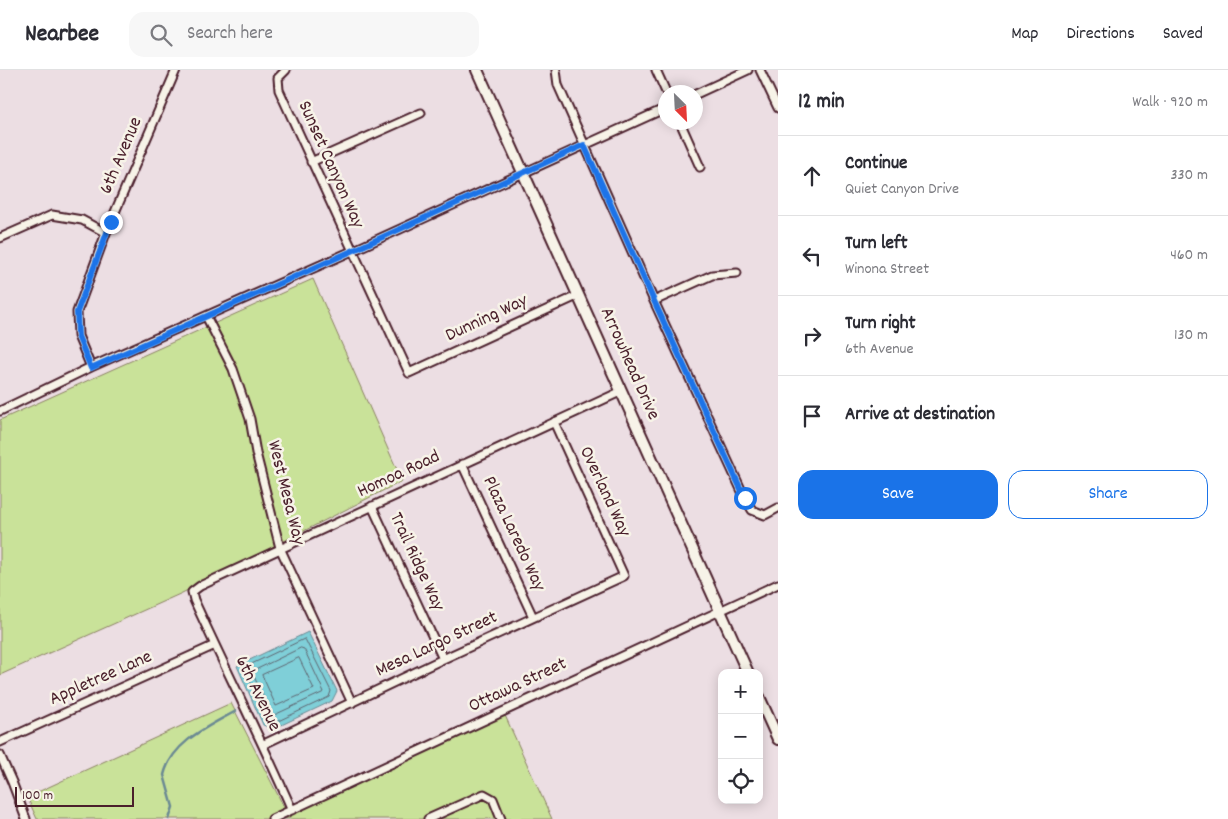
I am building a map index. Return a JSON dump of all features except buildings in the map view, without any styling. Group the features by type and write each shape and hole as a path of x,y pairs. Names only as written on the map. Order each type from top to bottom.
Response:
{"main road":[{"name":"Arrowhead Drive","path":"478,70 746,669"},
{"path":"763,706 778,739"}],"street":[{"name":"6th Avenue","path":"91,368 78,336 77,312 106,234 176,70"},
{"name":"Sunset Canyon Way","path":"286,70 278,78 279,90 409,373"},
{"path":"556,70 558,86 584,145 654,301 752,510 764,514 778,508"},
{"path":"656,70 663,85"},
{"path":"703,91 748,70"},
{"path":"760,70 778,108"},
{"path":"0,411 658,112"},
{"path":"311,162 421,113"},
{"path":"684,130 700,167"},
{"path":"0,238 52,216 82,220 106,234"},
{"path":"654,301 712,275 737,273"},
{"name":"Dunning Way","path":"409,373 579,295"},
{"name":"West Mesa Way","path":"206,316 233,369 250,419 256,453 280,548 352,703"},
{"name":"Homoa Road","path":"192,592 200,586 280,548 622,391"},
{"name":"Overland Way","path":"554,422 624,576"},
{"name":"Plaza Laredo Way","path":"462,464 533,617"},
{"name":"Trail Ridge Way","path":"372,506 443,659"},
{"name":"Mesa Largo Street","path":"264,744 624,576"},
{"name":"Ottawa Street","path":"272,819 778,584"},
{"name":"6th Avenue","path":"192,592 214,645 264,744 292,810"},
{"name":"Appletree Lane","path":"0,742 214,645"},
{"path":"0,755 26,819"},
{"path":"428,819 484,794 492,799 502,819"}],"green space":[{"path":"313,279 402,481 182,593 0,675 0,420"},
{"path":"231,703 285,809 503,711 552,819 37,819 27,797"}],"water":[{"path":"308,632 337,691 332,701 273,729 263,725 237,666"}],"waterway":[{"path":"169,819 173,807 164,775 168,763 183,744 193,736 236,711"}],"route":[{"path":"111,222 77,312 78,336 91,368 584,145 745,498"}]}
